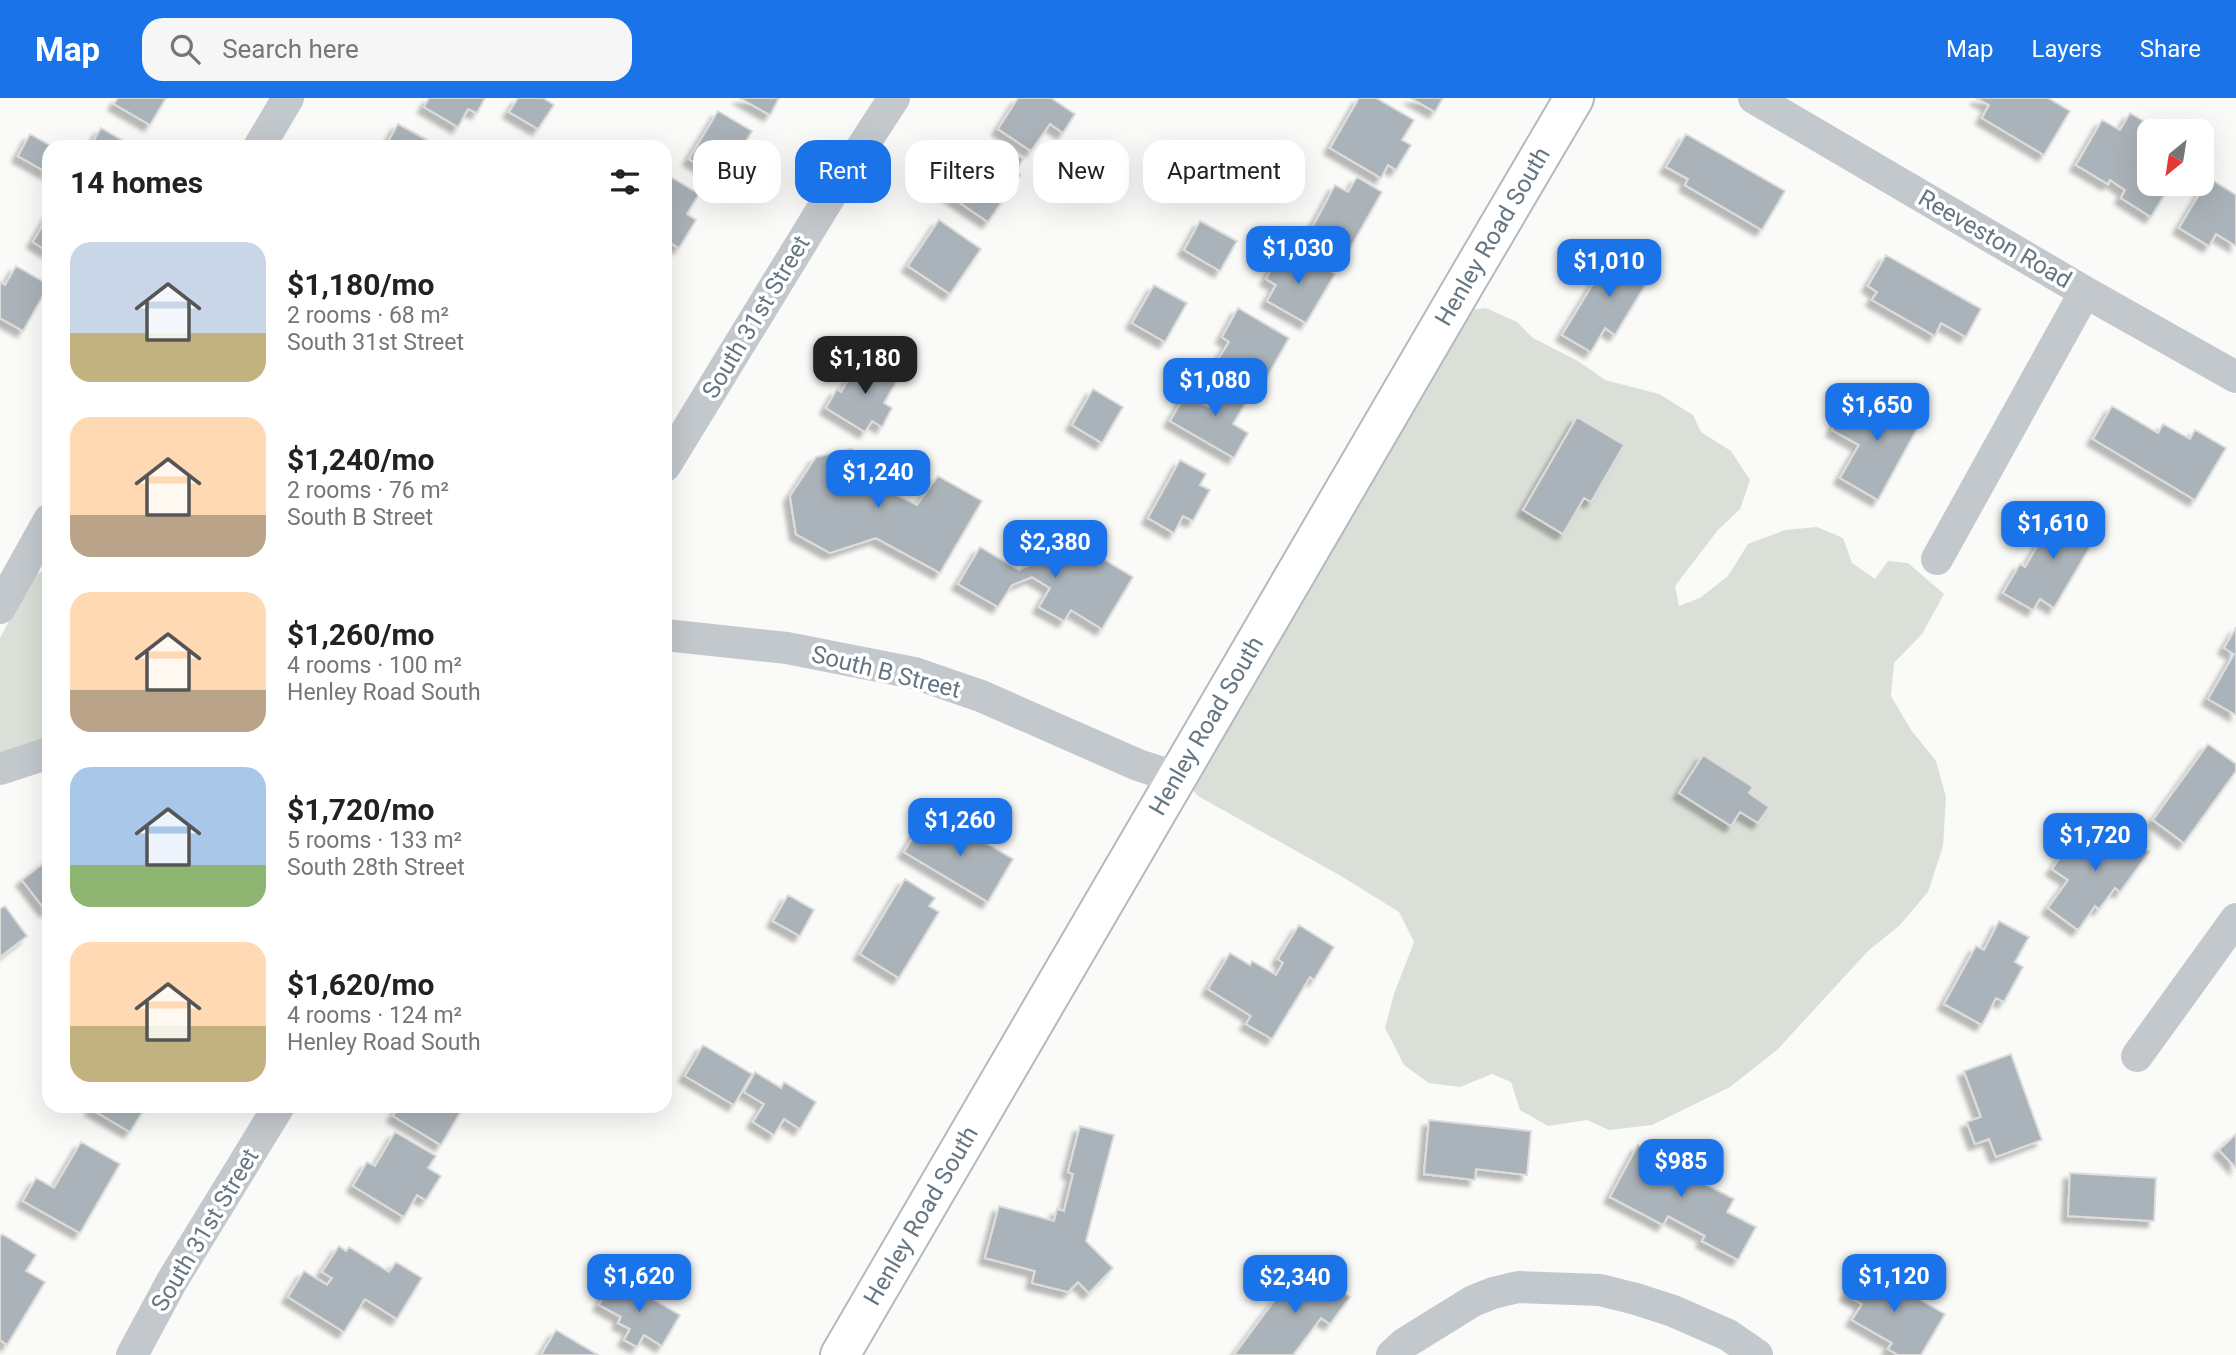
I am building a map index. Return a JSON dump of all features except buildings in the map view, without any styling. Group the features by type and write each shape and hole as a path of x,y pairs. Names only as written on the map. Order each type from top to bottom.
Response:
{"street":[{"path":"263,140 288,98"},
{"name":"South 31st Street","path":"672,454 828,198 894,98"},
{"name":"Henley Road South","path":"840,1355 1175,777 1574,98"},
{"name":"Reeveston Road","path":"1754,98 2236,377"},
{"path":"1937,559 2085,292"},
{"path":"0,608 42,533"},
{"name":"South B Street","path":"672,636 787,648 914,673 981,696 1138,765 1175,777"},
{"path":"0,769 42,755"},
{"path":"2137,1056 2236,919"},
{"name":"South 31st Street","path":"132,1355 172,1281 275,1113"},
{"path":"1392,1355 1405,1343 1473,1301 1518,1287 1600,1290 1636,1298 1728,1335 1757,1355"}],"shaded area":[{"path":"1486,308 1517,322 1533,338 1578,361 1605,380 1659,394 1693,415 1701,432 1731,451 1750,480 1740,509 1718,530 1675,586 1679,606 1700,598 1728,576 1748,544 1785,530 1817,527 1843,538 1852,563 1875,579 1888,561 1908,563 1944,594 1922,634 1894,663 1891,696 1911,730 1936,761 1946,797 1943,846 1928,892 1900,925 1868,951 1777,1050 1730,1087 1652,1125 1609,1130 1587,1120 1548,1126 1520,1110 1511,1082 1492,1074 1460,1087 1429,1083 1404,1065 1385,1028 1394,994 1414,942 1399,912 1341,876 1198,796 1189,786 1472,310"},
{"path":"42,572 42,741 0,753 0,638 35,574"}]}
